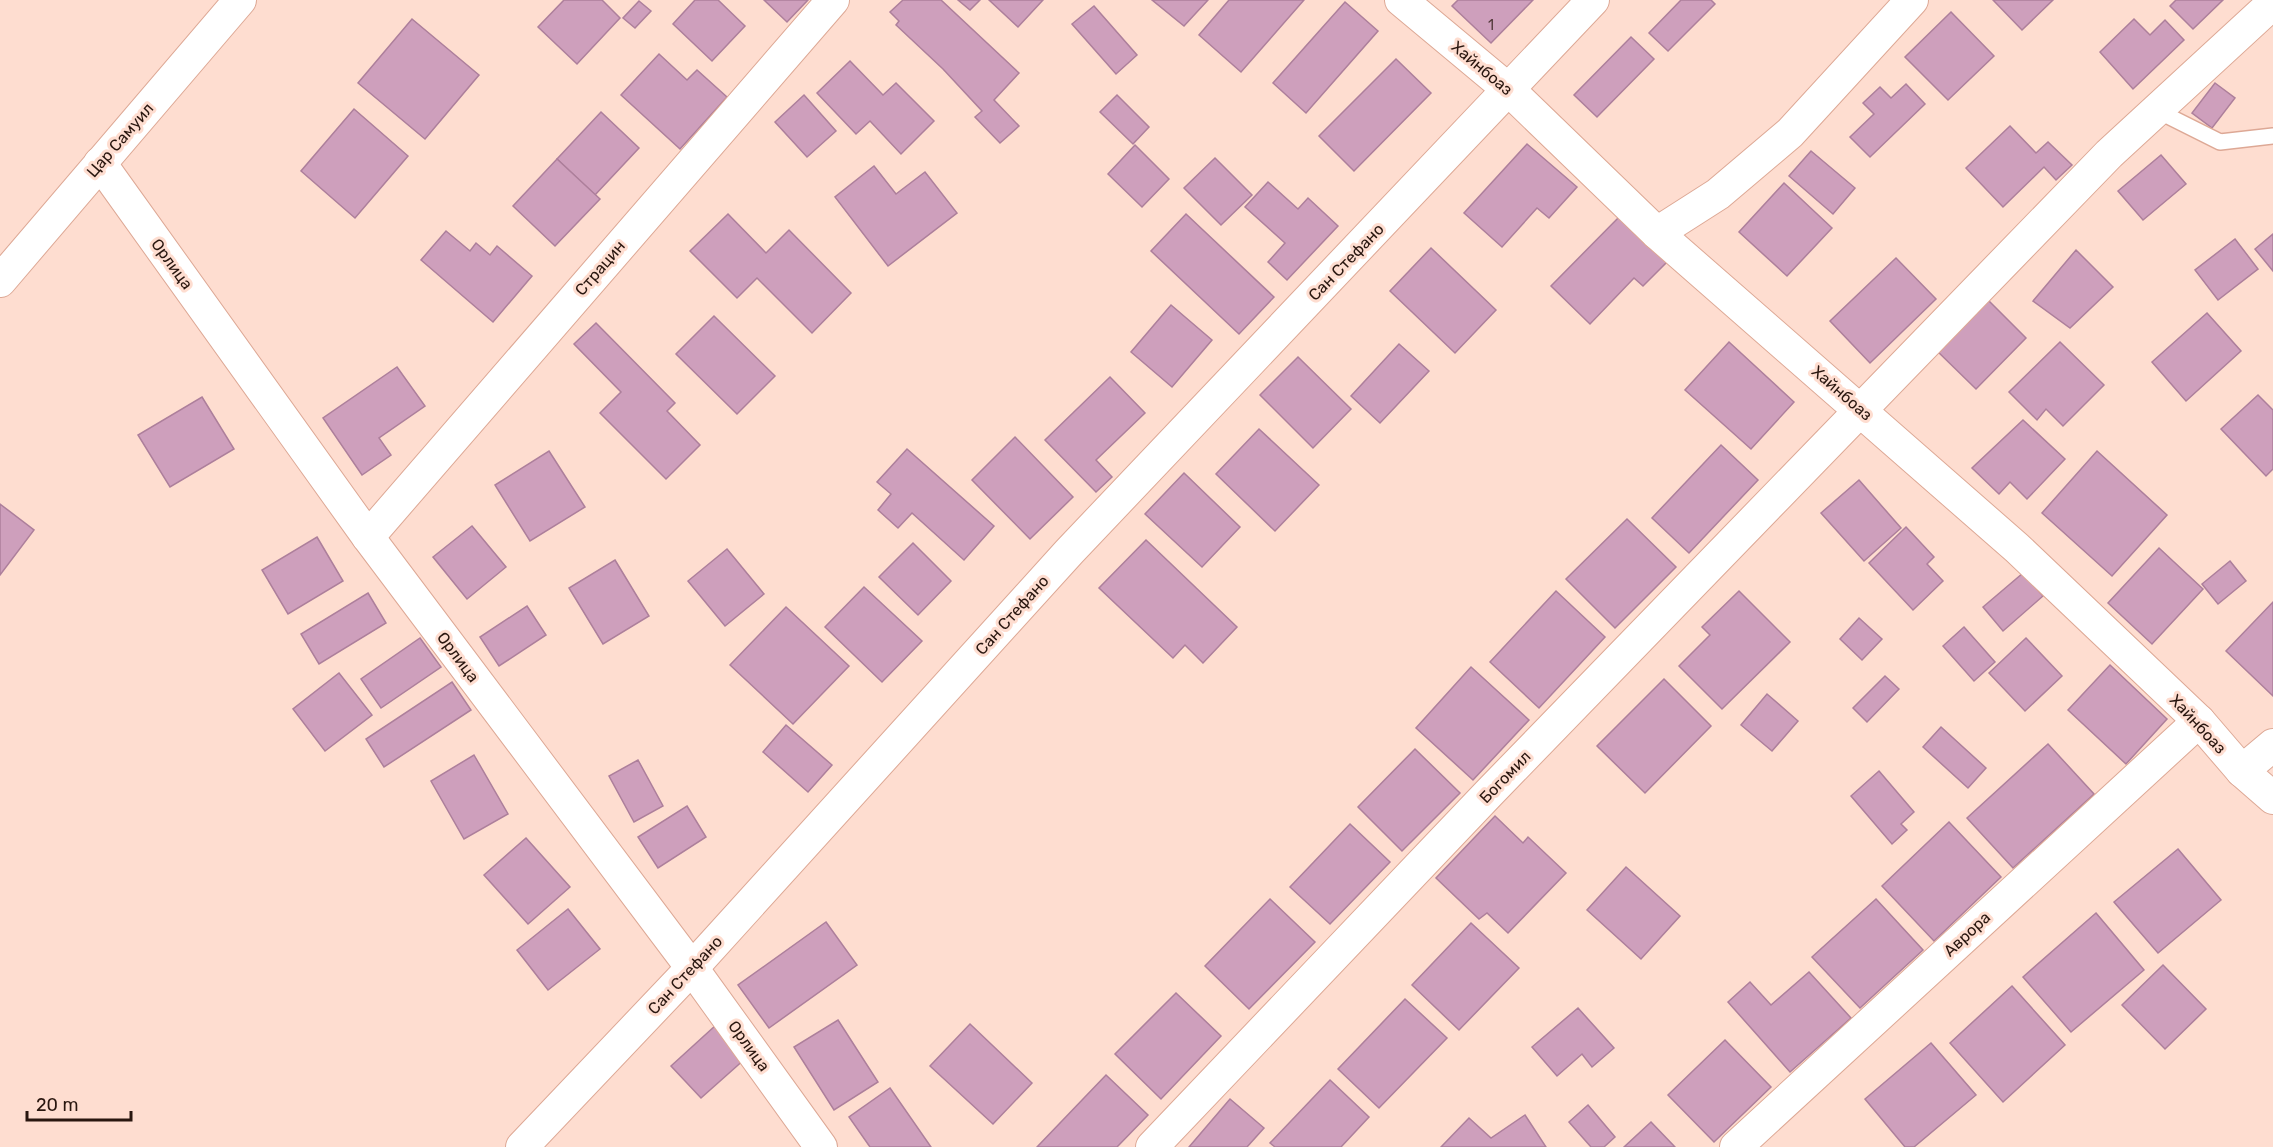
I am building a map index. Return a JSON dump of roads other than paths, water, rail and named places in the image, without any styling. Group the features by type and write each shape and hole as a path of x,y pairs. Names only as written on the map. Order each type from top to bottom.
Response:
{"street":[{"name":"Цар Самуил","path":"0,281 240,0"},
{"name":"Страцин","path":"368,537 833,0"},
{"name":"Хайнбоаз","path":"1401,0 1509,90 1657,233 2017,548 2199,721 2242,771 2273,798"},
{"name":"Сан Стефано","path":"522,1147 692,968 1069,552 1593,0"},
{"path":"1657,233 1718,194 1790,133 1912,0"},
{"name":"Богомил","path":"1152,1147 1489,793 2109,154 2273,3"},
{"name":"Орлица","path":"100,163 368,537 692,968 821,1147"},
{"name":"Аврора","path":"1736,1147 2199,721"},
{"path":"2242,771 2273,745"}],"lane":[{"path":"2156,110 2220,142 2273,136"}]}
